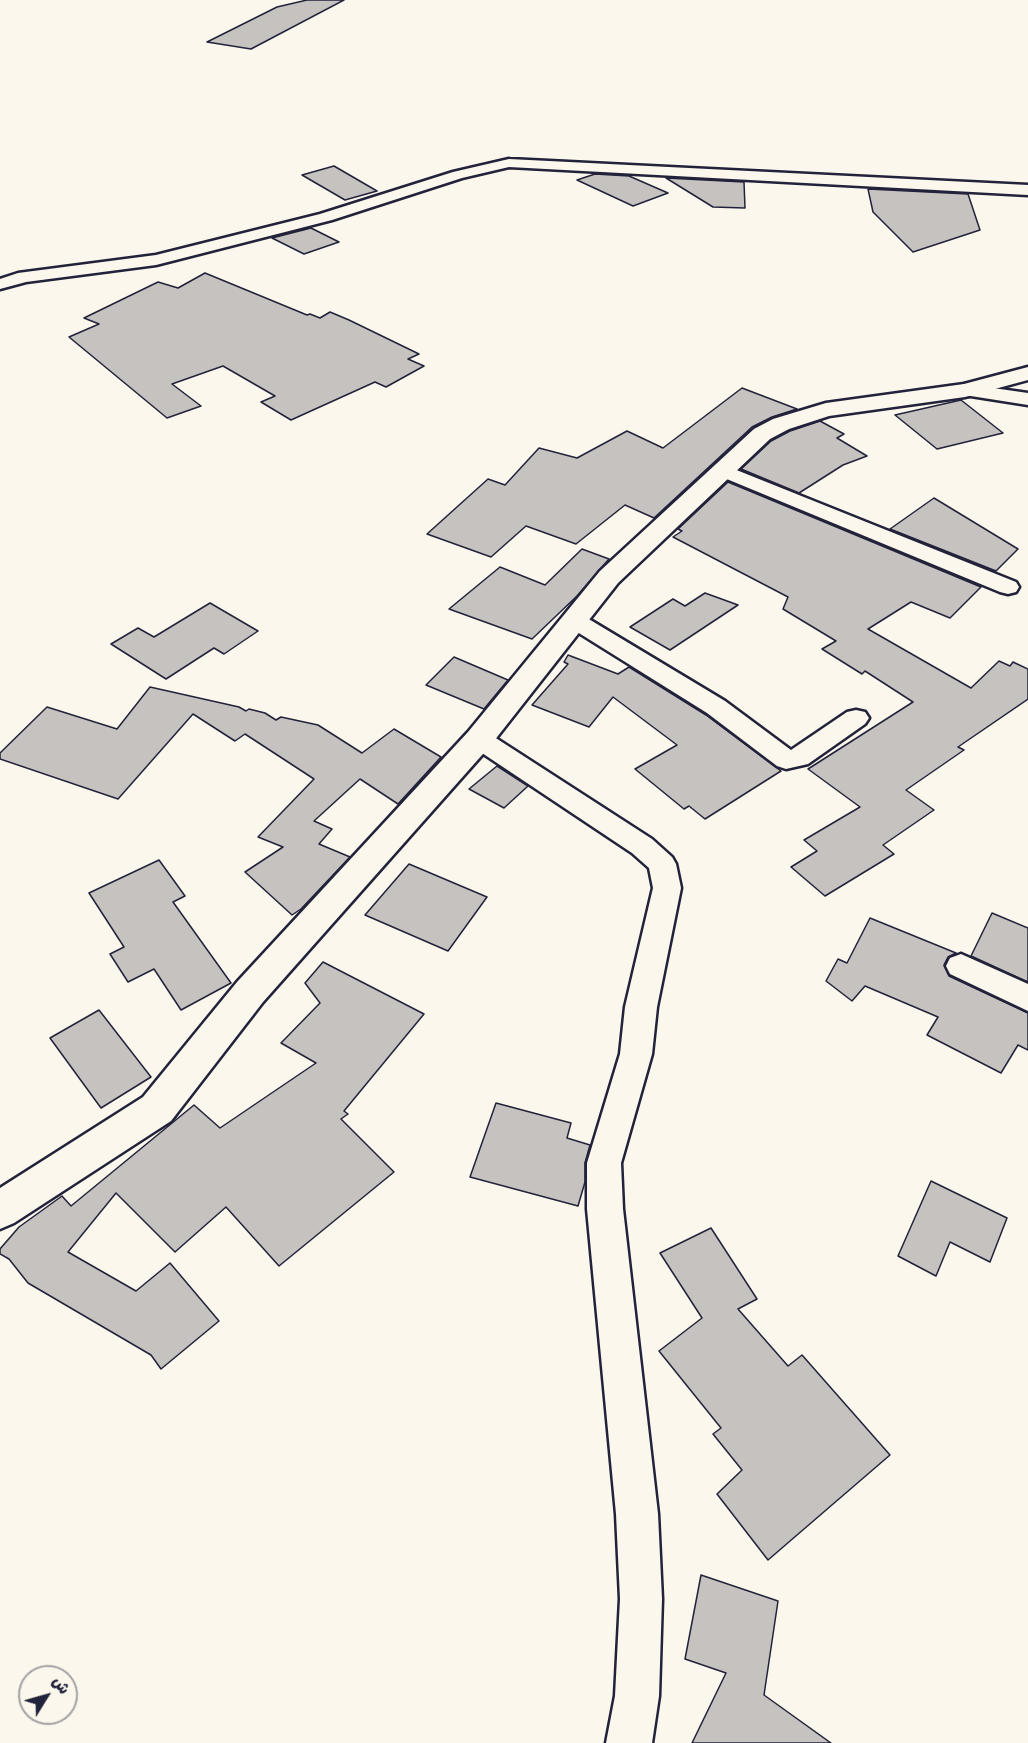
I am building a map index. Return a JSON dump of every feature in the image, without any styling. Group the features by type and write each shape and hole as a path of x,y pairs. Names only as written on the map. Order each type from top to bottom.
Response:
{"street":[{"path":"0,284 55,272 156,260 326,218 458,175 509,163 1028,190"},
{"path":"0,1210 157,1109 250,992 479,739 609,577 762,434 781,424 826,410 965,390 1028,373"},
{"path":"965,390 1028,399"},
{"path":"724,471 1008,587"},
{"path":"574,620 716,707 786,760 799,758 856,718"},
{"path":"479,739 642,846 662,864 667,888 641,1007 636,1054 604,1163 605,1209 637,1515 641,1588 638,1696 629,1743"},
{"path":"961,966 1028,998"}],"building":[{"path":"307,0 344,0 251,49 207,42 277,7"},
{"path":"334,166 377,191 345,200 302,175"},
{"path":"595,174 629,176 668,193 633,206 577,180"},
{"path":"666,178 744,182 745,208 713,207"},
{"path":"868,189 968,194 980,230 913,252 873,212"},
{"path":"311,228 339,242 304,254 272,238"},
{"path":"205,273 307,315 320,318 330,312 349,320 419,354 408,359 424,366 386,387 375,382 291,420 261,402 275,396 223,366 172,384 201,406 167,418 69,337 99,324 84,318 158,282 178,288"},
{"path":"742,388 797,409 772,417 752,427 654,518 625,505 576,544 526,526 491,557 427,534 488,479 505,485 539,448 577,458 627,431 663,448"},
{"path":"961,400 1003,433 937,449 895,415"},
{"path":"820,421 844,434 837,438 867,456 843,465 799,493 741,469 771,441 790,431"},
{"path":"728,482 981,587 950,618 911,602 868,629 971,688 999,661 1010,666 1013,662 1028,669 1028,699 958,747 964,750 906,790 934,810 883,845 894,854 825,896 791,867 817,851 804,840 860,807 808,769 913,702 865,671 862,674 822,649 836,641 783,609 788,597 673,537 682,531 678,529"},
{"path":"934,498 1018,549 996,571 890,529"},
{"path":"582,549 609,559 577,596 532,639 449,609 500,567 545,585"},
{"path":"705,593 738,605 670,650 630,627 673,599 685,606"},
{"path":"210,603 258,631 224,654 214,648 166,679 111,644 138,628 154,637"},
{"path":"568,655 618,674 629,667 706,715 781,771 705,819 689,806 684,809 635,769 677,745 613,697 589,727 532,705 568,664 564,662"},
{"path":"454,657 508,680 484,709 426,685"},
{"path":"150,687 239,707 246,711 249,709 265,713 276,720 281,717 318,725 362,753 394,729 441,757 398,804 360,779 314,821 332,829 319,844 350,857 301,909 292,915 245,872 283,847 258,837 314,779 245,734 235,741 193,714 118,799 0,759 0,753 47,707 117,729"},
{"path":"497,766 528,786 504,808 469,789"},
{"path":"159,860 185,896 173,902 231,983 181,1010 154,969 128,982 110,954 124,947 89,893"},
{"path":"409,864 487,897 448,951 365,915"},
{"path":"992,913 1028,928 1028,982 971,956"},
{"path":"870,918 956,953 948,957 944,965 949,976 1028,1013 1028,1050 1018,1045 1001,1073 927,1035 938,1017 865,986 852,1001 826,981 838,959 847,963"},
{"path":"323,962 424,1014 344,1111 348,1114 341,1119 394,1172 279,1266 226,1207 175,1252 116,1193 68,1252 136,1291 170,1263 219,1321 161,1369 151,1355 28,1283 9,1259 0,1254 0,1249 19,1227 62,1196 71,1206 194,1105 220,1128 316,1063 281,1043 320,1003 305,983"},
{"path":"99,1010 151,1077 101,1108 50,1038"},
{"path":"496,1103 571,1123 567,1138 590,1145 585,1163 585,1182 578,1206 470,1177"},
{"path":"931,1181 1007,1218 990,1262 950,1242 936,1276 898,1256"},
{"path":"711,1228 757,1299 738,1309 788,1366 802,1355 890,1455 768,1560 717,1494 742,1470 713,1434 721,1428 659,1351 702,1318 660,1253"},
{"path":"701,1575 778,1601 764,1695 831,1743 692,1743 726,1673 685,1659"}]}
